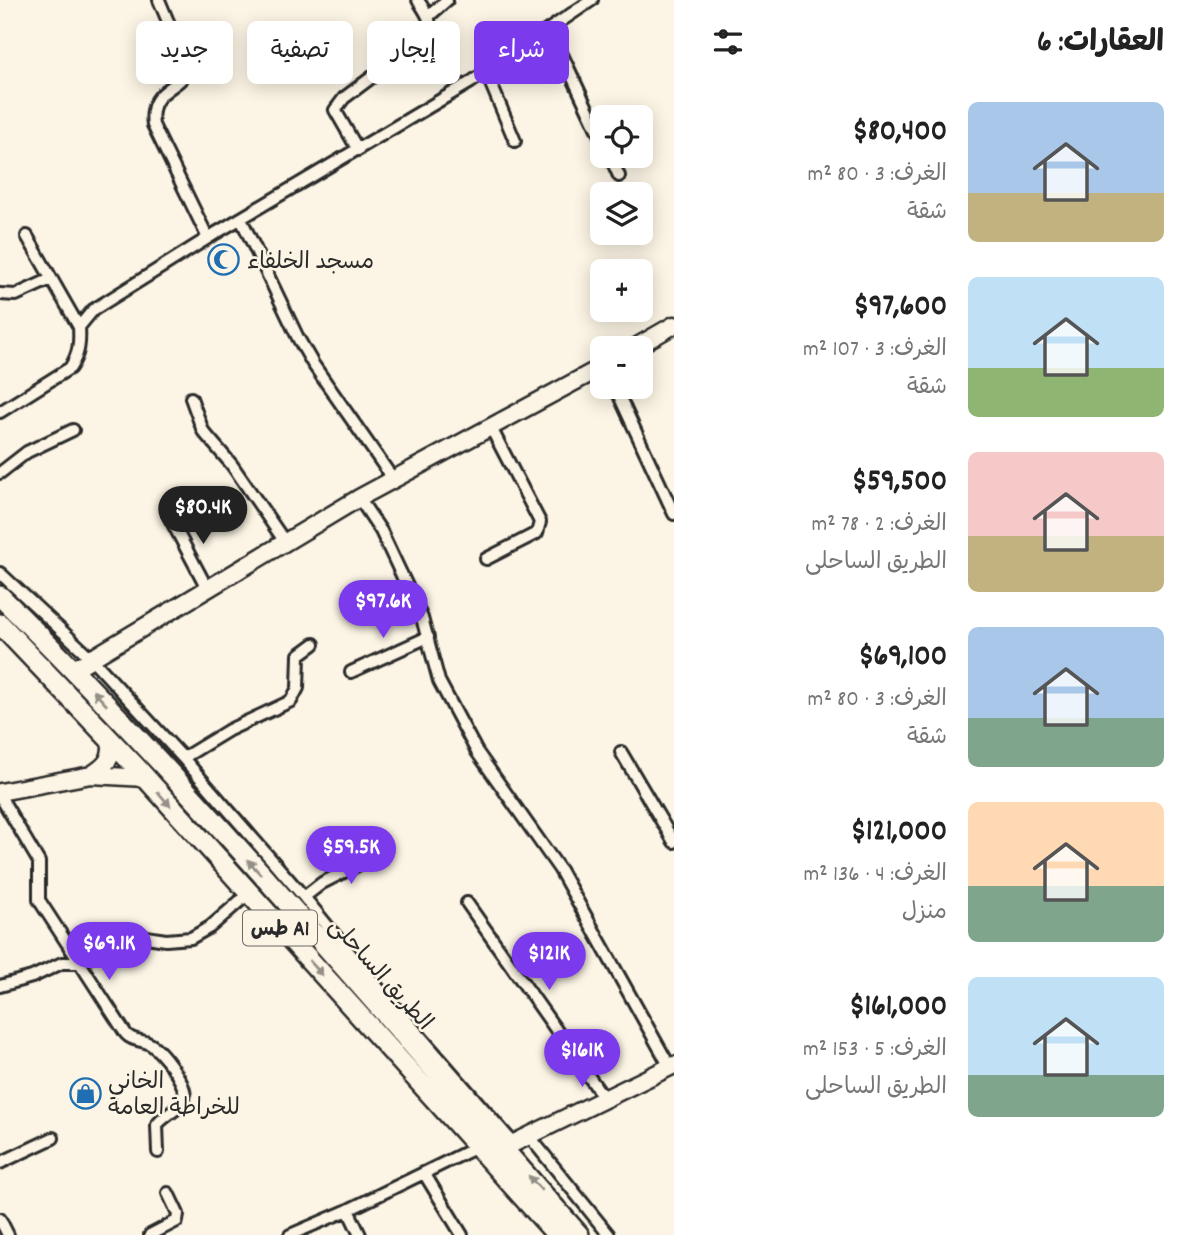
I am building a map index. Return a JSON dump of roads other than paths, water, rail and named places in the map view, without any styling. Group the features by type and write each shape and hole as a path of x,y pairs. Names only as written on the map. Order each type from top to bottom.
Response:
{"highway":[{"name":"الطريق الساحلى","path":"0,596 74,669 374,1001 516,1142 579,1235"},
{"name":"الطريق الساحلى","path":"0,624 146,778 248,894 479,1146 556,1235"},
{"path":"359,1015 374,1001"}],"street":[{"path":"159,0 187,67 181,80 160,95 153,107 153,124 208,238"},
{"path":"358,150 335,110 344,99 427,36 431,27 429,16 418,0"},
{"path":"429,16 447,0"},
{"path":"562,21 592,0"},
{"path":"569,70 590,114"},
{"path":"79,327 93,310 474,79"},
{"path":"491,84 515,141"},
{"path":"615,168 619,176"},
{"path":"241,219 298,338 393,479"},
{"path":"0,412 70,368 77,357 80,343 79,327 27,236"},
{"path":"0,294 16,295 51,279"},
{"path":"653,337 674,325"},
{"path":"74,669 359,498 590,372"},
{"path":"191,398 203,430 232,465 285,542"},
{"path":"621,399 674,514"},
{"path":"486,559 537,533 540,522 490,426"},
{"path":"0,473 27,452 73,429"},
{"path":"359,498 381,531 422,618 441,685 477,751 560,870 672,1066 516,1142"},
{"path":"171,520 207,588"},
{"path":"0,573 90,657 183,758 304,897 374,983 516,1142 609,1235"},
{"path":"351,672 428,637"},
{"path":"183,758 229,730 291,701 298,688 299,655 314,644"},
{"path":"92,775 105,766 111,755 111,741"},
{"path":"621,752 674,842"},
{"path":"146,778 92,775 0,794 39,862 39,900 126,1034 132,1040 149,1043 162,1053 184,1089 185,1096 181,1104 157,1125 158,1152"},
{"path":"304,897 322,883 383,852"},
{"path":"0,986 32,977 62,963 79,963 133,935 166,940 191,938 210,927 248,894"},
{"path":"467,903 604,1098"},
{"path":"0,1163 53,1138"},
{"path":"290,1235 479,1146"},
{"path":"424,1173 462,1235"},
{"path":"150,1235 177,1222 178,1214 169,1193"},
{"path":"348,1210 360,1235"},
{"path":"0,1219 8,1235"},
{"path":"317,1223 323,1235"}],"place":[{"name":"مسجد الخلفاء","path":"224,260"},
{"name":"الخاني للخراطة العامة","path":"85,1093"}]}
